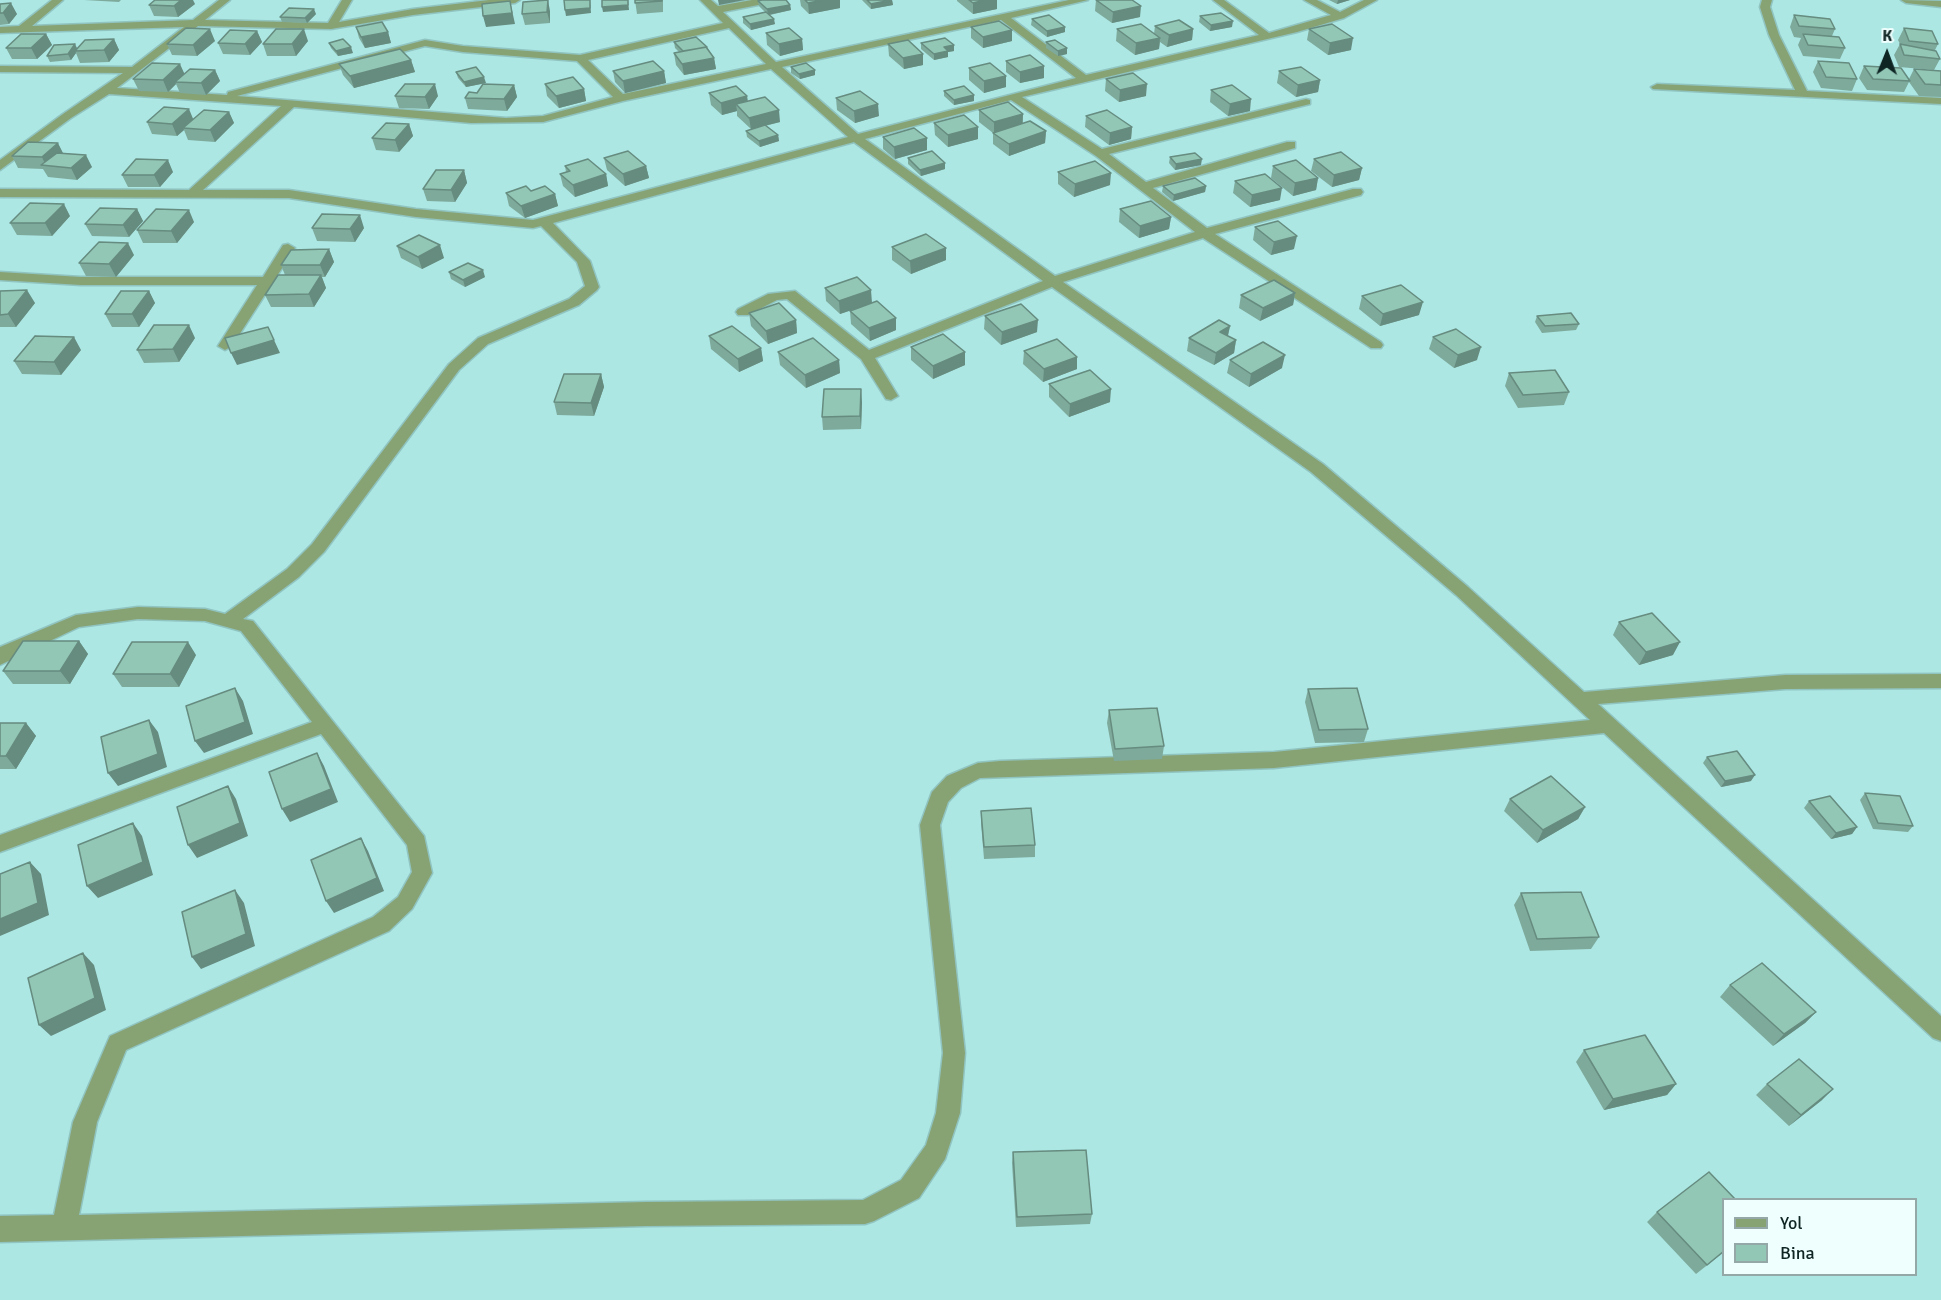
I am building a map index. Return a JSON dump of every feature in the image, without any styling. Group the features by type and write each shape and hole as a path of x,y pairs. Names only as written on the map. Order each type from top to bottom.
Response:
{"street":[{"path":"22,29 58,0"},
{"path":"0,166 67,116 136,70 225,0"},
{"path":"331,26 347,0"},
{"path":"214,99 419,28 487,1 515,0"},
{"path":"710,5 768,0"},
{"path":"107,91 291,103 506,121 543,119 621,98 1083,0"},
{"path":"1218,0 1267,36"},
{"path":"1309,0 1340,16"},
{"path":"0,193 289,194 324,201 505,223 533,224 1013,96 1267,36 1340,16 1372,0"},
{"path":"1767,0 1765,7 1774,36 1802,93"},
{"path":"1906,0 1940,4"},
{"path":"710,5 773,65 855,137 965,219 1317,468 1461,591 1941,1031"},
{"path":"1003,17 1084,79"},
{"path":"0,30 196,23 419,28 463,49 580,58 729,24"},
{"path":"580,58 621,98"},
{"path":"0,69 136,70"},
{"path":"1657,87 1941,101"},
{"path":"1013,96 1100,153 1205,233 1376,345"},
{"path":"1100,153 1305,102"},
{"path":"193,193 291,103"},
{"path":"1145,186 1292,145"},
{"path":"867,356 1054,280 1205,233 1357,192"},
{"path":"228,621 293,573 318,548 454,367 483,341 574,302 592,287 583,261 544,221"},
{"path":"225,346 288,248"},
{"path":"0,276 81,281 266,281"},
{"path":"743,312 773,297 790,294 867,356 891,396"},
{"path":"0,658 2,654 76,621 138,613 206,615 247,626 417,842 422,873 405,903 381,924 118,1043 85,1122 64,1227"},
{"path":"1579,699 1785,682 1941,681"},
{"path":"0,844 324,725"},
{"path":"0,1229 646,1214 865,1212 910,1189 936,1151 948,1113 954,1053 930,825 939,798 954,783 978,771 989,770 1274,760 1607,725"}],"building":[{"path":"155,0 181,0 174,6 149,5"},
{"path":"548,0 547,12 522,14 523,2"},
{"path":"564,0 590,0 590,8 565,10"},
{"path":"602,0 628,0 628,5 602,7"},
{"path":"635,0 662,0 662,1 635,3"},
{"path":"786,0 790,5 767,9 758,1"},
{"path":"805,0 823,0 808,3"},
{"path":"867,0 891,0 871,4"},
{"path":"969,0 985,0 973,3"},
{"path":"1096,0 1132,0 1141,6 1113,12"},
{"path":"510,1 512,13 483,16 482,4"},
{"path":"11,3 3,13 0,13 0,4"},
{"path":"289,8 314,9 305,18 280,17"},
{"path":"766,12 774,19 750,24 743,17"},
{"path":"1221,13 1233,21 1211,25 1200,16"},
{"path":"1049,15 1065,27 1047,31 1032,19"},
{"path":"1794,15 1830,19 1835,29 1799,26"},
{"path":"1179,20 1193,29 1169,35 1155,26"},
{"path":"999,21 1012,30 983,37 971,27"},
{"path":"382,22 388,32 361,37 356,27"},
{"path":"1141,24 1160,38 1136,43 1117,29"},
{"path":"1332,24 1353,38 1330,43 1309,29"},
{"path":"186,28 210,29 193,45 167,44"},
{"path":"789,28 802,39 779,44 766,33"},
{"path":"1904,28 1932,31 1938,44 1909,41"},
{"path":"276,29 304,29 292,44 263,44"},
{"path":"230,30 257,31 245,44 218,43"},
{"path":"21,34 46,34 31,48 6,48"},
{"path":"1803,34 1839,37 1845,48 1808,45"},
{"path":"696,37 707,47 683,51 674,42"},
{"path":"945,38 954,45 944,47 948,51 934,54 921,43"},
{"path":"114,39 104,50 75,51 85,40"},
{"path":"343,39 351,47 336,51 329,43"},
{"path":"908,40 923,54 903,58 888,44"},
{"path":"1055,40 1067,48 1058,51 1046,42"},
{"path":"75,44 68,54 47,56 54,45"},
{"path":"1900,44 1936,51 1940,59 1904,55"},
{"path":"706,47 714,58 682,64 674,53"},
{"path":"400,49 411,60 350,76 339,64"},
{"path":"1030,55 1044,66 1020,72 1006,61"},
{"path":"653,61 664,71 623,81 613,71"},
{"path":"1818,61 1849,63 1857,79 1826,77"},
{"path":"152,63 180,64 163,80 133,79"},
{"path":"806,63 815,70 799,74 791,67"},
{"path":"990,63 1006,76 984,81 969,68"},
{"path":"1864,66 1901,68 1910,81 1873,79"},
{"path":"476,67 484,77 464,82 456,72"},
{"path":"1301,67 1320,80 1298,85 1279,71"},
{"path":"190,69 215,70 201,83 175,82"},
{"path":"1914,69 1941,71 1941,85 1925,84"},
{"path":"1133,73 1147,84 1120,90 1106,79"},
{"path":"573,77 584,89 556,96 545,84"},
{"path":"405,84 435,84 425,97 395,96"},
{"path":"483,84 514,85 504,99 465,98 469,92 477,93"},
{"path":"1232,85 1251,99 1230,104 1211,90"},
{"path":"736,86 747,96 721,103 709,93"},
{"path":"964,86 974,95 954,100 944,91"},
{"path":"860,91 878,104 854,111 836,98"},
{"path":"765,97 779,110 749,118 736,104"},
{"path":"1008,102 1023,114 994,122 979,110"},
{"path":"164,107 189,109 172,124 147,122"},
{"path":"204,110 229,112 210,130 183,128"},
{"path":"1107,110 1132,127 1110,133 1086,116"},
{"path":"964,115 978,127 948,135 934,123"},
{"path":"1030,121 1046,131 1009,144 993,133"},
{"path":"386,123 409,124 395,140 372,138"},
{"path":"765,125 778,135 759,141 746,131"},
{"path":"914,128 927,138 894,147 883,137"},
{"path":"28,142 58,143 42,157 12,156"},
{"path":"628,151 646,166 623,174 604,158"},
{"path":"932,151 945,163 920,170 908,158"},
{"path":"1341,152 1362,168 1334,175 1314,159"},
{"path":"57,153 86,155 71,168 41,165"},
{"path":"1195,153 1202,159 1176,164 1170,157"},
{"path":"136,159 168,160 154,175 122,175"},
{"path":"588,159 606,174 573,185 560,174 570,171 565,166"},
{"path":"1296,160 1318,178 1295,183 1273,166"},
{"path":"1095,161 1111,173 1075,184 1058,172"},
{"path":"436,170 464,170 451,190 423,189"},
{"path":"1265,174 1282,188 1252,195 1235,181"},
{"path":"1195,178 1206,186 1174,195 1163,186"},
{"path":"526,186 531,191 545,186 555,194 521,206 506,193"},
{"path":"1151,201 1171,217 1140,226 1120,209"},
{"path":"30,203 64,204 45,223 10,223"},
{"path":"100,208 137,209 123,225 85,224"},
{"path":"156,209 189,210 171,231 137,230"},
{"path":"322,214 360,215 350,229 312,228"},
{"path":"1278,221 1297,236 1274,242 1255,227"},
{"path":"926,234 946,248 910,261 892,247"},
{"path":"419,235 440,245 418,257 397,246"},
{"path":"99,242 128,243 109,264 79,263"},
{"path":"329,249 320,265 281,265 291,250"},
{"path":"468,263 483,270 463,280 449,272"},
{"path":"278,275 321,275 309,294 265,295"},
{"path":"857,277 871,290 839,301 825,288"},
{"path":"1274,280 1295,293 1263,308 1241,295"},
{"path":"1401,285 1423,302 1383,314 1362,296"},
{"path":"27,290 8,314 0,315 0,291"},
{"path":"121,291 149,291 132,314 105,314"},
{"path":"877,301 896,318 869,328 850,311"},
{"path":"779,303 796,320 766,331 749,313"},
{"path":"1021,304 1038,320 1002,332 985,316"},
{"path":"1571,313 1579,324 1545,326 1537,316"},
{"path":"1219,320 1230,326 1220,332 1236,340 1216,353 1189,338"},
{"path":"154,325 189,325 173,349 137,350"},
{"path":"732,326 761,348 738,359 709,336"},
{"path":"268,327 274,340 231,353 225,338"},
{"path":"1456,329 1481,347 1458,355 1433,337"},
{"path":"943,334 965,352 933,366 911,347"},
{"path":"35,336 74,337 54,362 14,361"},
{"path":"813,338 839,360 805,375 778,352"},
{"path":"1057,339 1077,357 1044,369 1024,351"},
{"path":"1263,342 1285,355 1251,374 1230,360"},
{"path":"1090,370 1111,389 1070,404 1049,384"},
{"path":"1555,370 1569,392 1523,395 1509,373"},
{"path":"564,374 601,374 591,403 554,402"},
{"path":"824,389 861,389 860,416 822,417"},
{"path":"1652,613 1680,642 1646,652 1619,622"},
{"path":"23,641 79,641 60,671 3,671"},
{"path":"132,642 188,642 170,674 113,674"},
{"path":"235,688 245,722 195,741 186,706"},
{"path":"1357,688 1368,729 1319,730 1308,689"},
{"path":"1157,708 1164,746 1115,749 1109,710"},
{"path":"149,720 158,754 108,773 101,737"},
{"path":"0,723 26,723 6,756 0,756"},
{"path":"1737,751 1755,775 1725,781 1707,757"},
{"path":"317,753 331,789 282,809 269,772"},
{"path":"1551,776 1585,807 1543,830 1510,799"},
{"path":"228,786 240,823 188,845 177,807"},
{"path":"1865,793 1900,796 1913,826 1878,823"},
{"path":"1830,796 1857,827 1836,833 1809,801"},
{"path":"1031,808 1035,845 984,847 981,811"},
{"path":"133,823 143,862 87,886 78,845"},
{"path":"361,838 377,878 326,901 311,860"},
{"path":"30,862 38,903 0,919 0,874"},
{"path":"235,890 246,934 192,957 182,912"},
{"path":"1581,892 1599,937 1537,939 1521,893"},
{"path":"83,953 95,998 39,1025 28,978"},
{"path":"1762,963 1816,1012 1784,1034 1730,985"},
{"path":"1645,1035 1676,1084 1613,1099 1584,1050"},
{"path":"1799,1059 1833,1089 1801,1115 1767,1084"},
{"path":"1086,1150 1092,1214 1017,1217 1013,1152"},
{"path":"1709,1172 1734,1198 1722,1198 1722,1253 1707,1265 1657,1212"}]}
